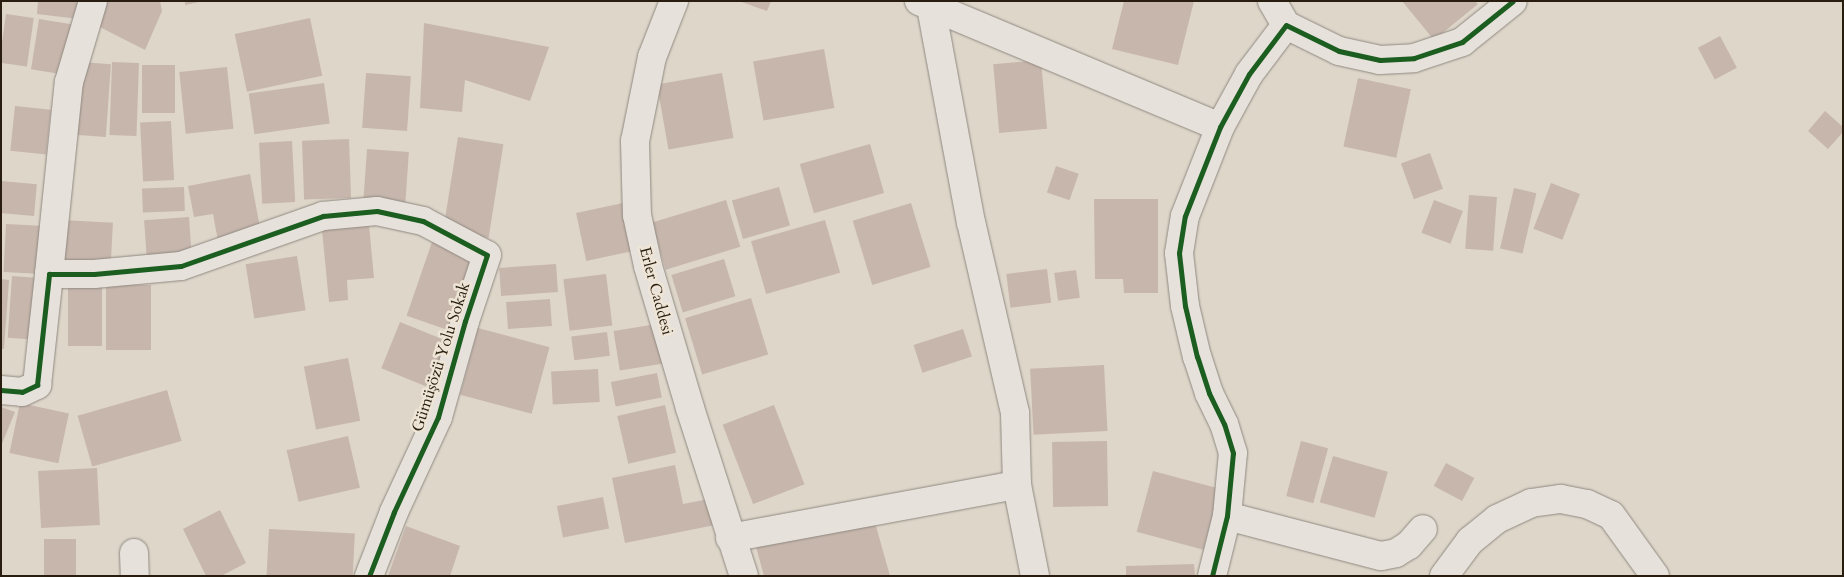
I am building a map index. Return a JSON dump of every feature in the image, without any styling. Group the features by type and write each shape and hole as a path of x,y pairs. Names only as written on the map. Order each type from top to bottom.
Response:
{"street":[{"path":"1,390 22,392 37,385 70,82 93,1"},
{"name":"Erler Caddesi","path":"674,1 652,57 636,141 637,215 648,266 730,538 744,576"},
{"path":"1272,1 1286,25 1339,51 1380,60 1414,58 1462,42 1513,1"},
{"path":"925,4 1220,127"},
{"path":"925,4 971,222 1015,413 1017,485 1035,576"},
{"path":"1212,576 1227,516 1233,453 1224,424 1209,393 1197,357 1185,306 1179,253 1185,216 1220,127 1249,74 1286,25"},
{"name":"Gümüşözü Yolu Sokak","path":"49,274 112,273 181,266 323,216 377,211 423,221 488,255 465,321 438,417 394,512 369,576"},
{"path":"730,538 1017,485"},
{"path":"1444,576 1470,541 1497,518 1532,503 1561,499 1587,504 1611,515 1655,576"},
{"path":"1227,516 1381,556 1396,553 1409,545 1423,529"}],"building":[{"path":"38,1 82,1 79,19 37,14"},
{"path":"101,1 160,1 162,11 145,50 94,24"},
{"path":"185,1 199,1 199,2 185,5"},
{"path":"739,1 771,1 767,11"},
{"path":"1124,1 1194,1 1178,65 1112,49"},
{"path":"1402,1 1475,1 1478,4 1434,40"},
{"path":"6,14 34,18 27,66 1,63"},
{"path":"310,18 322,76 247,92 235,34"},
{"path":"39,19 75,25 67,75 31,69"},
{"path":"424,23 549,47 530,101 465,80 462,112 420,108"},
{"path":"1720,36 1737,68 1715,80 1698,48"},
{"path":"824,49 834,108 764,121 753,62"},
{"path":"1041,60 1047,129 999,133 993,64"},
{"path":"80,62 111,64 106,137 75,135"},
{"path":"112,62 139,63 136,136 109,135"},
{"path":"142,65 175,65 175,113 142,113"},
{"path":"227,67 233,129 186,134 179,72"},
{"path":"366,73 411,76 407,131 362,128"},
{"path":"722,73 733,138 668,149 657,84"},
{"path":"1358,78 1411,89 1396,158 1343,146"},
{"path":"324,83 330,124 254,134 249,94"},
{"path":"15,106 51,110 46,155 10,151"},
{"path":"1825,111 1843,127 1843,132 1828,149 1808,131"},
{"path":"171,121 174,180 143,182 140,123"},
{"path":"458,137 503,144 489,238 443,231"},
{"path":"349,139 351,198 304,200 302,141"},
{"path":"292,141 295,202 262,204 259,143"},
{"path":"870,144 884,193 814,213 800,164"},
{"path":"367,149 409,152 405,205 363,202"},
{"path":"1430,153 1443,189 1414,199 1401,164"},
{"path":"1056,166 1079,174 1070,200 1047,192"},
{"path":"250,174 261,233 218,241 213,214 194,217 188,186"},
{"path":"1,181 37,184 34,216 1,213"},
{"path":"1551,183 1580,194 1562,240 1533,229"},
{"path":"184,187 185,211 143,212 142,188"},
{"path":"779,187 790,225 743,239 732,201"},
{"path":"1514,188 1536,193 1522,254 1500,248"},
{"path":"1469,195 1497,197 1493,251 1465,249"},
{"path":"1094,199 1158,199 1158,293 1124,293 1123,279 1095,279"},
{"path":"726,200 740,247 666,270 651,223"},
{"path":"1434,200 1463,211 1450,244 1421,233"},
{"path":"623,203 633,251 586,261 576,213"},
{"path":"911,203 931,267 872,285 853,221"},
{"path":"189,217 192,256 147,259 144,220"},
{"path":"62,220 113,223 110,272 59,269"},
{"path":"825,220 840,273 766,294 751,241"},
{"path":"6,224 40,226 37,274 3,272"},
{"path":"369,225 374,278 347,280 348,300 329,302 322,230"},
{"path":"432,242 475,257 450,331 407,316"},
{"path":"297,256 306,310 254,318 246,264"},
{"path":"724,259 735,296 683,312 671,275"},
{"path":"556,264 558,292 501,296 499,268"},
{"path":"1047,269 1051,303 1010,308 1006,274"},
{"path":"1076,270 1080,298 1058,301 1054,273"},
{"path":"606,274 612,326 570,331 563,279"},
{"path":"12,276 39,278 35,340 8,338"},
{"path":"1,279 9,280 4,349 1,349"},
{"path":"68,283 102,283 102,346 68,346"},
{"path":"106,285 151,285 151,350 106,350"},
{"path":"751,298 768,354 702,375 685,318"},
{"path":"550,299 552,326 508,329 506,302"},
{"path":"400,322 448,341 429,388 381,368"},
{"path":"657,324 663,364 620,370 614,331"},
{"path":"478,328 549,347 532,414 460,395"},
{"path":"963,329 972,357 923,373 914,345"},
{"path":"607,332 610,356 574,360 571,336"},
{"path":"348,358 360,421 316,429 304,367"},
{"path":"1104,365 1107,431 1034,435 1030,369"},
{"path":"598,369 600,402 553,404 551,371"},
{"path":"657,373 662,398 616,407 611,382"},
{"path":"167,390 182,441 92,467 78,416"},
{"path":"20,403 69,413 58,463 9,453"},
{"path":"665,405 676,453 628,464 617,416"},
{"path":"774,405 804,484 753,504 723,425"},
{"path":"1,407 15,412 1,446"},
{"path":"348,436 360,488 299,502 287,450"},
{"path":"1107,441 1108,506 1053,507 1052,442"},
{"path":"1301,441 1328,448 1313,503 1286,496"},
{"path":"1333,456 1388,472 1375,518 1320,502"},
{"path":"1446,463 1474,478 1462,501 1434,486"},
{"path":"675,465 683,504 709,499 715,525 625,543 612,478"},
{"path":"97,468 100,525 41,528 38,471"},
{"path":"1153,471 1220,489 1203,550 1137,532"},
{"path":"603,497 609,528 563,537 557,506"},
{"path":"220,510 246,563 221,576 206,576 183,529"},
{"path":"874,519 890,576 764,576 755,543"},
{"path":"406,526 460,546 450,576 388,576"},
{"path":"269,529 355,534 353,576 267,576"},
{"path":"44,539 76,539 76,576 44,576"},
{"path":"1194,564 1195,576 1126,576 1126,566"}],"cycle path":[{"path":"1212,576 1227,516 1233,453 1224,424 1209,393 1197,357 1185,306 1179,253 1185,216 1220,127 1249,74 1286,25 1339,51 1380,60 1414,58 1462,42 1513,1"},
{"path":"1,390 22,392 37,385 49,274 94,274 181,266 323,216 377,211 423,221 487,255 465,321 438,417 394,512 369,576"}]}
